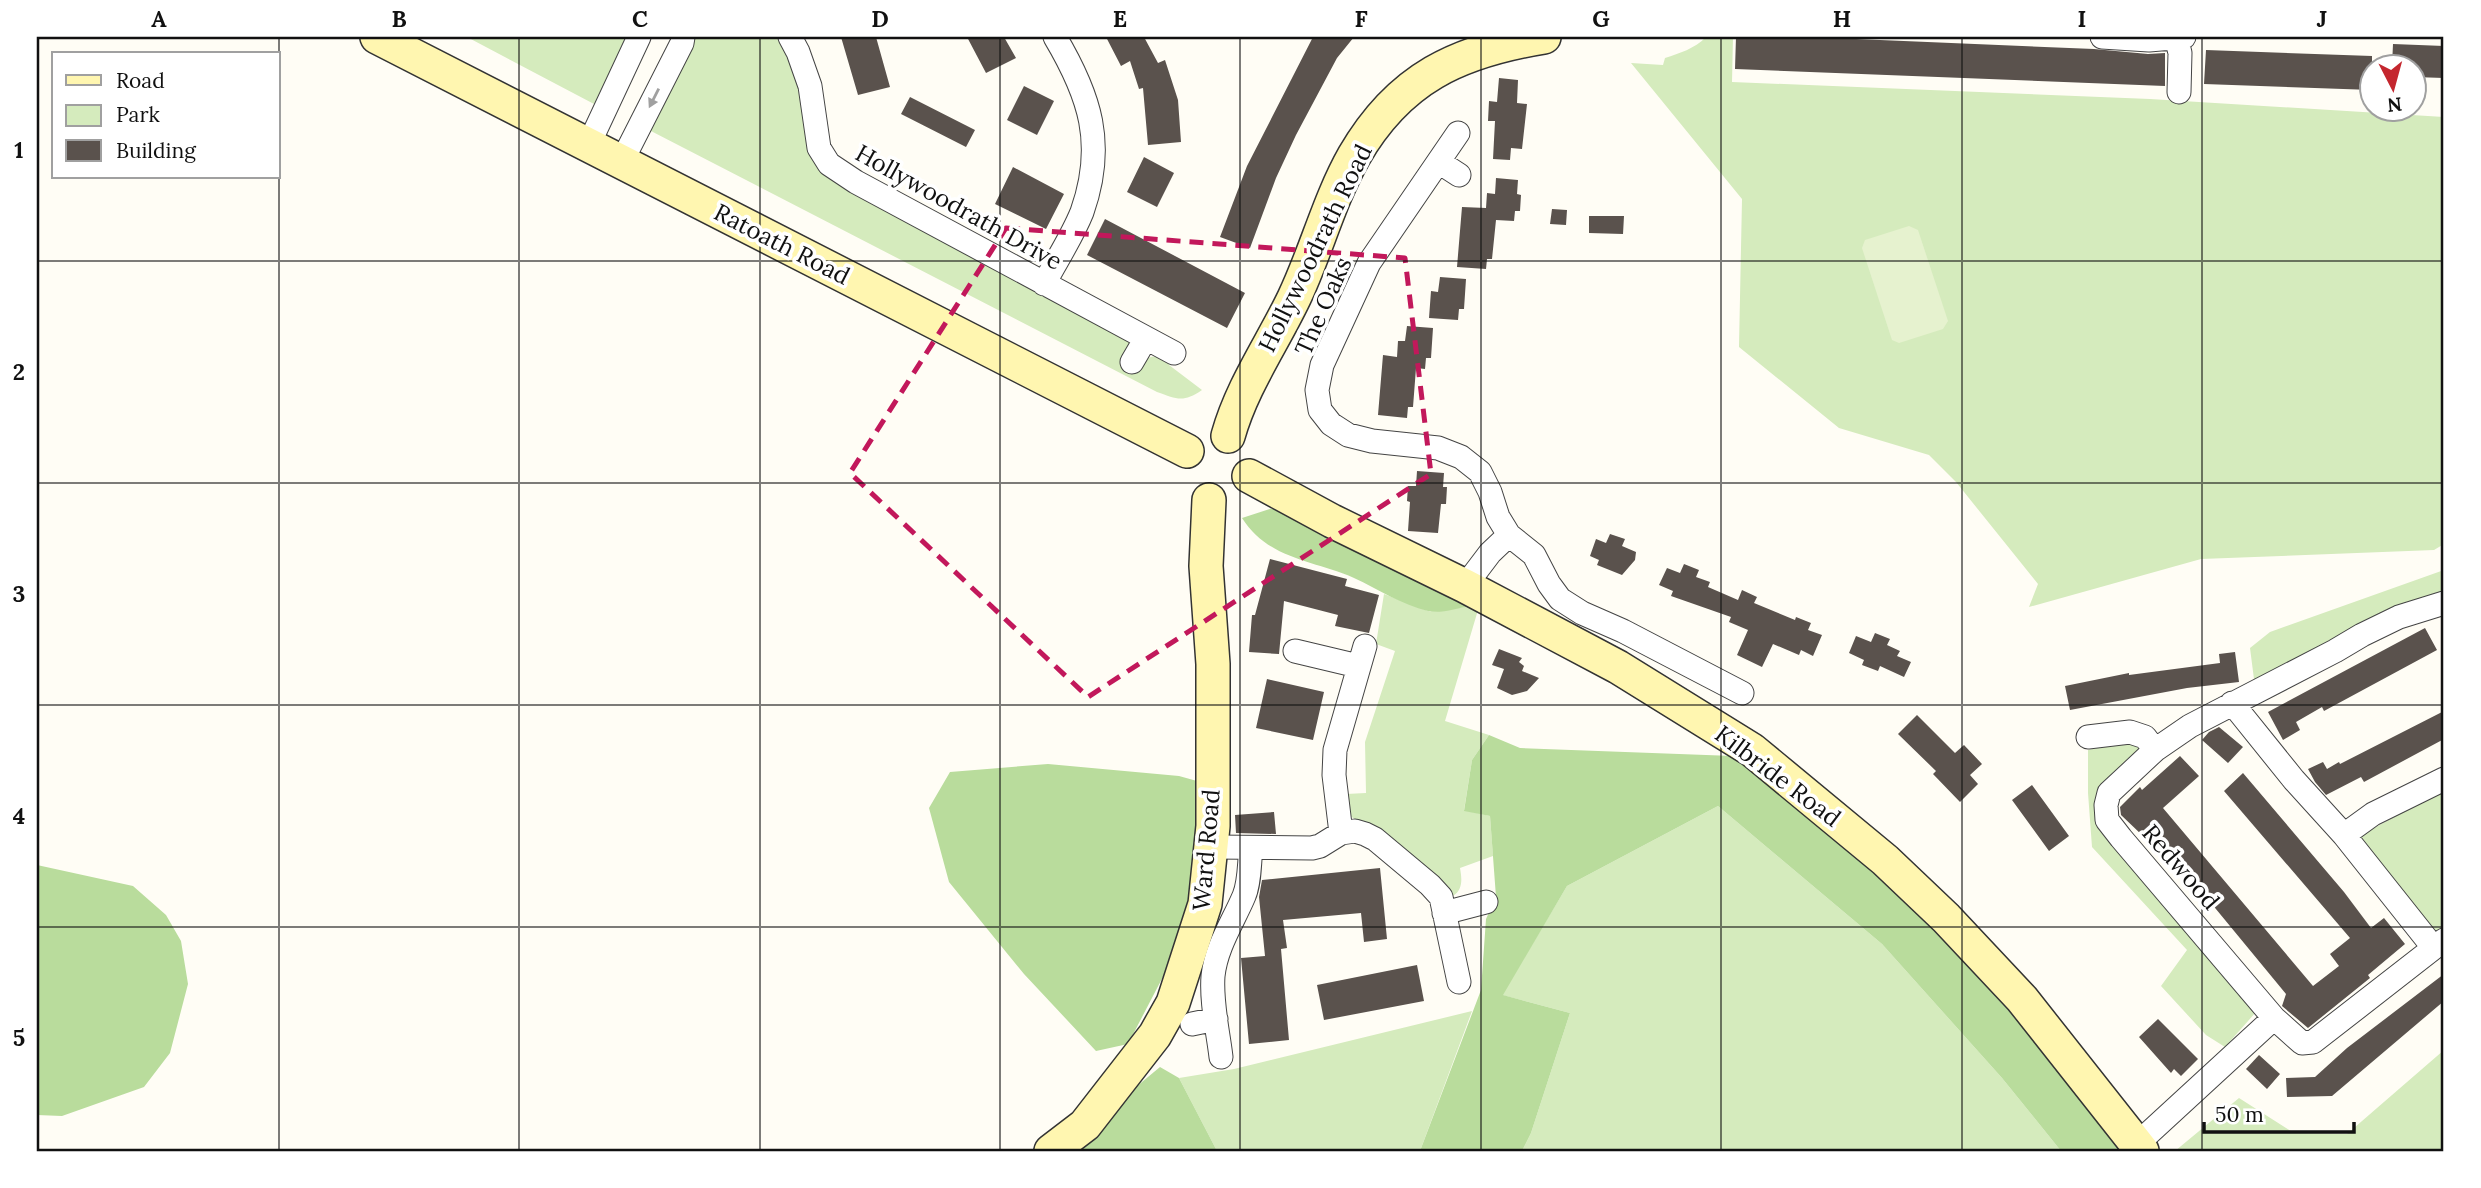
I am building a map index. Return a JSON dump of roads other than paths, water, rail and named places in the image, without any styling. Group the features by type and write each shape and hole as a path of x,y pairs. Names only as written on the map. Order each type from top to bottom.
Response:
{"street":[{"name":"Ratoath Road","path":"377,37 1187,452"},
{"path":"588,146 639,37"},
{"path":"621,163 683,37"},
{"name":"Hollywoodrath Drive","path":"790,37 810,86 819,149 829,164 856,182 1174,353"},
{"path":"1044,284 1081,213 1092,173 1095,143 1085,93 1055,37"},
{"name":"Hollywoodrath Road","path":"1228,436 1237,407 1252,375 1278,332 1296,294 1354,156 1377,124 1399,98 1448,62 1479,51 1544,37"},
{"path":"2102,37 2149,40 2184,37"},
{"path":"2176,37 2180,53 2179,92"},
{"name":"The Oaks","path":"1458,133 1369,263 1322,365 1317,390 1320,410 1331,424 1348,436 1438,448 1461,457 1480,472 1498,517 1509,535 1534,555 1560,599 1726,691"},
{"path":"1439,162 1459,175"},
{"path":"1132,362 1146,338"},
{"path":"1219,434 1228,436 1244,447 1248,457 1249,476 1238,493 1219,501 1209,500 1191,490 1186,481 1183,471 1187,452 1200,438 1219,434"},
{"name":"Kilbride Road","path":"1249,476 1618,667 1763,759 1885,860 1946,918 2022,999 2140,1148"},
{"name":"Ward Road","path":"1051,1151 1085,1125 1156,1035 1196,937 1205,904 1211,847 1213,664 1206,566 1209,500"},
{"path":"1465,586 1490,553 1509,535"},
{"name":"Redwood","path":"2232,703 2294,780 2438,944 2313,1042 2302,1043 2274,1018 2107,820 2106,805 2109,793 2155,750 2190,726 2232,703 2269,686 2399,617 2444,603"},
{"path":"1295,651 1361,656 1335,750 1334,775 1341,833"},
{"path":"2088,737 2130,732 2145,737 2155,750"},
{"path":"2344,835 2373,814 2444,779"},
{"path":"1211,847 1312,848 1341,833 1355,831 1375,839 1441,897 1459,982"},
{"path":"1221,1056 1213,976 1219,952 1245,895 1251,848"},
{"path":"1444,913 1486,902"},
{"path":"2140,1148 2274,1018"},
{"path":"1192,1024 1216,1019"}]}
